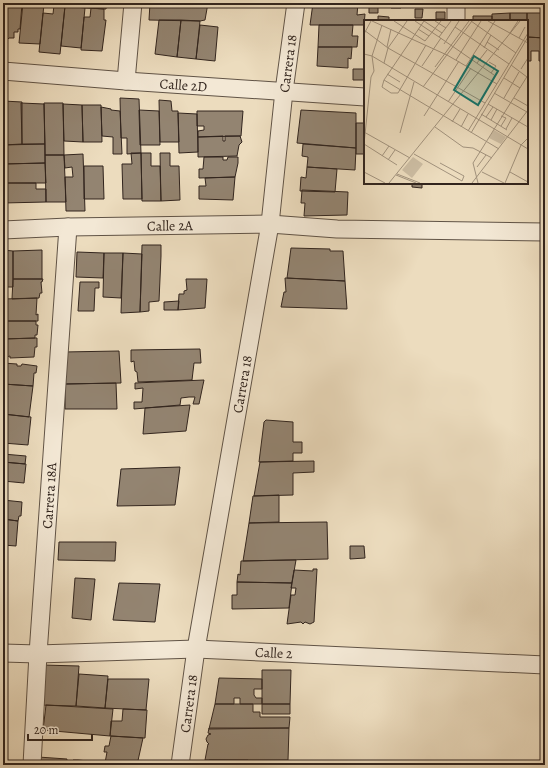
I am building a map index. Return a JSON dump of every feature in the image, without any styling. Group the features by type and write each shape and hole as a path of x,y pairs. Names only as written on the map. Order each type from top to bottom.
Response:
{"street":[{"path":"126,81 133,3"},
{"name":"Carrera 18","path":"180,765 196,649 270,224 284,91 296,3"},
{"path":"456,3 456,20"},
{"name":"Calle 2D","path":"3,71 364,97"},
{"name":"Calle 2A","path":"3,230 68,227 270,224 337,229 545,232"},
{"name":"Carrera 18A","path":"32,765 38,654 68,227"},
{"name":"Calle 2","path":"3,654 196,649 545,665"}],"building":[{"path":"23,3 44,4 40,44 19,43"},
{"path":"65,3 76,3 75,7 65,6"},
{"path":"86,3 107,3 106,9 85,8"},
{"path":"150,3 208,3 205,20 200,21 149,20"},
{"path":"313,3 358,3 357,15 365,14 364,25 310,25"},
{"path":"369,3 378,3 378,13 369,13"},
{"path":"391,3 401,3 401,8 391,8"},
{"path":"3,4 22,4 20,29 18,29 18,32 14,32 14,38 9,38 7,40 6,38 3,38"},
{"path":"54,5 65,6 60,54 39,52 43,13 53,14"},
{"path":"65,6 85,8 81,48 61,46"},
{"path":"91,8 104,9 104,20 106,20 102,51 81,50 84,17 90,17"},
{"path":"415,9 423,9 422,18 415,18"},
{"path":"436,12 445,12 445,19 436,19"},
{"path":"510,13 527,13 527,20 510,20"},
{"path":"510,13 510,20 492,20 492,14"},
{"path":"527,13 545,13 545,38 528,37"},
{"path":"378,16 389,17 389,20 378,20"},
{"path":"473,16 492,16 492,20 473,20"},
{"path":"159,20 181,20 177,57 155,54"},
{"path":"181,20 200,21 196,59 177,57"},
{"path":"200,25 218,27 215,61 196,59"},
{"path":"319,25 353,25 352,36 358,36 357,47 318,47"},
{"path":"528,37 545,38 545,61 539,61 539,51 531,51 531,61 528,61"},
{"path":"318,47 352,47 351,59 348,58 348,68 317,66"},
{"path":"353,69 364,69 364,80 353,80"},
{"path":"120,98 139,99 141,153 127,154 127,138 121,138"},
{"path":"159,100 171,101 172,111 178,111 179,142 160,142"},
{"path":"3,101 22,102 22,144 3,145"},
{"path":"21,103 44,104 45,144 22,144"},
{"path":"44,103 63,103 64,155 45,155"},
{"path":"63,104 82,105 83,142 64,141"},
{"path":"82,105 101,105 102,142 83,142"},
{"path":"101,107 120,111 122,154 113,154 113,137 102,136"},
{"path":"139,110 159,111 160,145 140,145"},
{"path":"301,110 356,113 356,148 297,143"},
{"path":"197,111 243,111 241,136 198,137 198,131 204,130 204,126 197,126"},
{"path":"178,113 197,114 198,152 179,153"},
{"path":"356,123 364,123 364,154 356,154"},
{"path":"223,136 223,141 225,141 225,136 240,136 242,142 239,145 237,156 198,157 198,137"},
{"path":"45,144 45,163 3,164 3,145"},
{"path":"303,144 356,148 355,170 307,167 308,157 302,156"},
{"path":"131,153 141,153 142,199 123,199 122,164 132,164"},
{"path":"141,153 151,153 151,166 160,166 161,201 142,201"},
{"path":"160,153 170,153 170,166 179,166 180,200 161,201"},
{"path":"83,154 85,211 66,211 65,177 73,177 72,167 65,168 64,155"},
{"path":"45,155 64,155 66,202 46,202"},
{"path":"204,157 223,157 223,160 227,160 228,157 238,157 235,177 199,178 199,169 203,169"},
{"path":"45,163 46,183 3,183 3,164"},
{"path":"84,166 103,166 104,199 84,199"},
{"path":"307,167 337,169 335,192 300,191 301,177 306,178"},
{"path":"235,177 233,200 199,199 199,186 206,186 205,178"},
{"path":"3,183 36,183 36,189 46,189 46,202 3,203"},
{"path":"412,184 422,184 422,188 412,187"},
{"path":"302,190 348,192 347,215 304,216 305,203 301,203"},
{"path":"142,245 161,245 161,256 159,301 149,302 149,311 140,312"},
{"path":"291,248 330,249 330,251 343,251 345,281 287,278"},
{"path":"3,250 13,251 13,287 6,287 5,299 3,299"},
{"path":"42,250 42,279 13,279 13,251"},
{"path":"77,252 104,253 103,278 76,277"},
{"path":"104,253 123,253 121,298 103,297"},
{"path":"123,253 142,254 140,312 121,313"},
{"path":"285,278 345,281 347,309 281,307 284,292 286,292"},
{"path":"13,279 43,279 41,282 42,293 40,293 39,298 12,299"},
{"path":"186,279 207,279 205,308 178,310 179,294 184,294 184,291 187,290"},
{"path":"80,282 99,282 99,288 95,288 94,311 78,311"},
{"path":"37,298 36,315 38,314 38,321 3,321 3,299"},
{"path":"179,301 178,310 164,310 164,302"},
{"path":"3,321 36,321 36,325 38,325 37,335 35,335 35,338 3,339"},
{"path":"37,338 37,347 35,347 34,357 10,358 10,356 3,358 3,339"},
{"path":"200,349 201,363 194,363 192,380 138,382 134,361 131,362 131,350"},
{"path":"119,351 121,383 65,384 63,352"},
{"path":"3,363 17,364 17,366 21,366 22,364 37,366 36,373 34,373 33,386 3,384"},
{"path":"204,380 199,404 193,404 195,397 189,397 181,398 180,405 134,409 134,402 142,402 143,388 135,389 135,383"},
{"path":"116,383 117,409 65,409 65,384"},
{"path":"3,384 33,386 29,417 3,414"},
{"path":"190,405 186,431 143,434 145,408"},
{"path":"3,414 31,417 28,445 3,443"},
{"path":"266,420 293,422 293,442 302,442 302,453 293,453 293,461 259,462 264,422"},
{"path":"3,454 26,456 25,464 3,462"},
{"path":"314,461 314,472 293,473 293,495 254,496 260,462"},
{"path":"3,462 26,464 24,483 3,481"},
{"path":"180,467 175,505 117,506 121,469"},
{"path":"279,495 279,522 249,523 253,496"},
{"path":"3,500 22,502 21,516 19,516 18,521 3,519"},
{"path":"3,519 18,521 16,546 3,545"},
{"path":"327,522 328,559 243,561 249,523"},
{"path":"59,542 116,542 115,561 58,560"},
{"path":"350,546 364,546 365,558 350,559"},
{"path":"296,560 292,583 237,582 238,574 240,575 241,561"},
{"path":"313,569 317,569 314,622 310,624 305,622 303,624 301,622 287,624 291,595 295,595 296,588 291,588 294,570 313,571"},
{"path":"75,578 95,579 91,620 72,618"},
{"path":"237,582 292,583 289,608 232,609 232,595 237,595"},
{"path":"119,583 160,584 155,622 113,620"},
{"path":"42,665 79,666 76,706 41,705"},
{"path":"262,670 291,670 290,704 262,704"},
{"path":"79,674 108,676 105,708 76,706"},
{"path":"219,678 262,679 262,689 254,689 254,695 256,698 262,698 262,704 240,704 240,698 234,698 234,704 215,704"},
{"path":"108,679 149,679 146,710 105,708"},
{"path":"215,704 253,704 253,712 260,712 260,717 290,717 289,728 209,729"},
{"path":"262,704 290,704 290,714 262,714"},
{"path":"46,705 113,709 110,736 43,730"},
{"path":"123,709 147,710 145,738 110,736 111,721 122,721"},
{"path":"209,728 289,728 288,760 205,760 209,744 206,739 208,735 211,734 208,733"},
{"path":"111,736 143,738 137,765 105,763 107,752 104,752 105,746 109,746"},
{"path":"38,757 67,759 66,765 38,765"},
{"path":"73,760 78,760 128,765 72,765"},
{"path":"209,760 248,760 249,764 254,765 209,765"}]}
